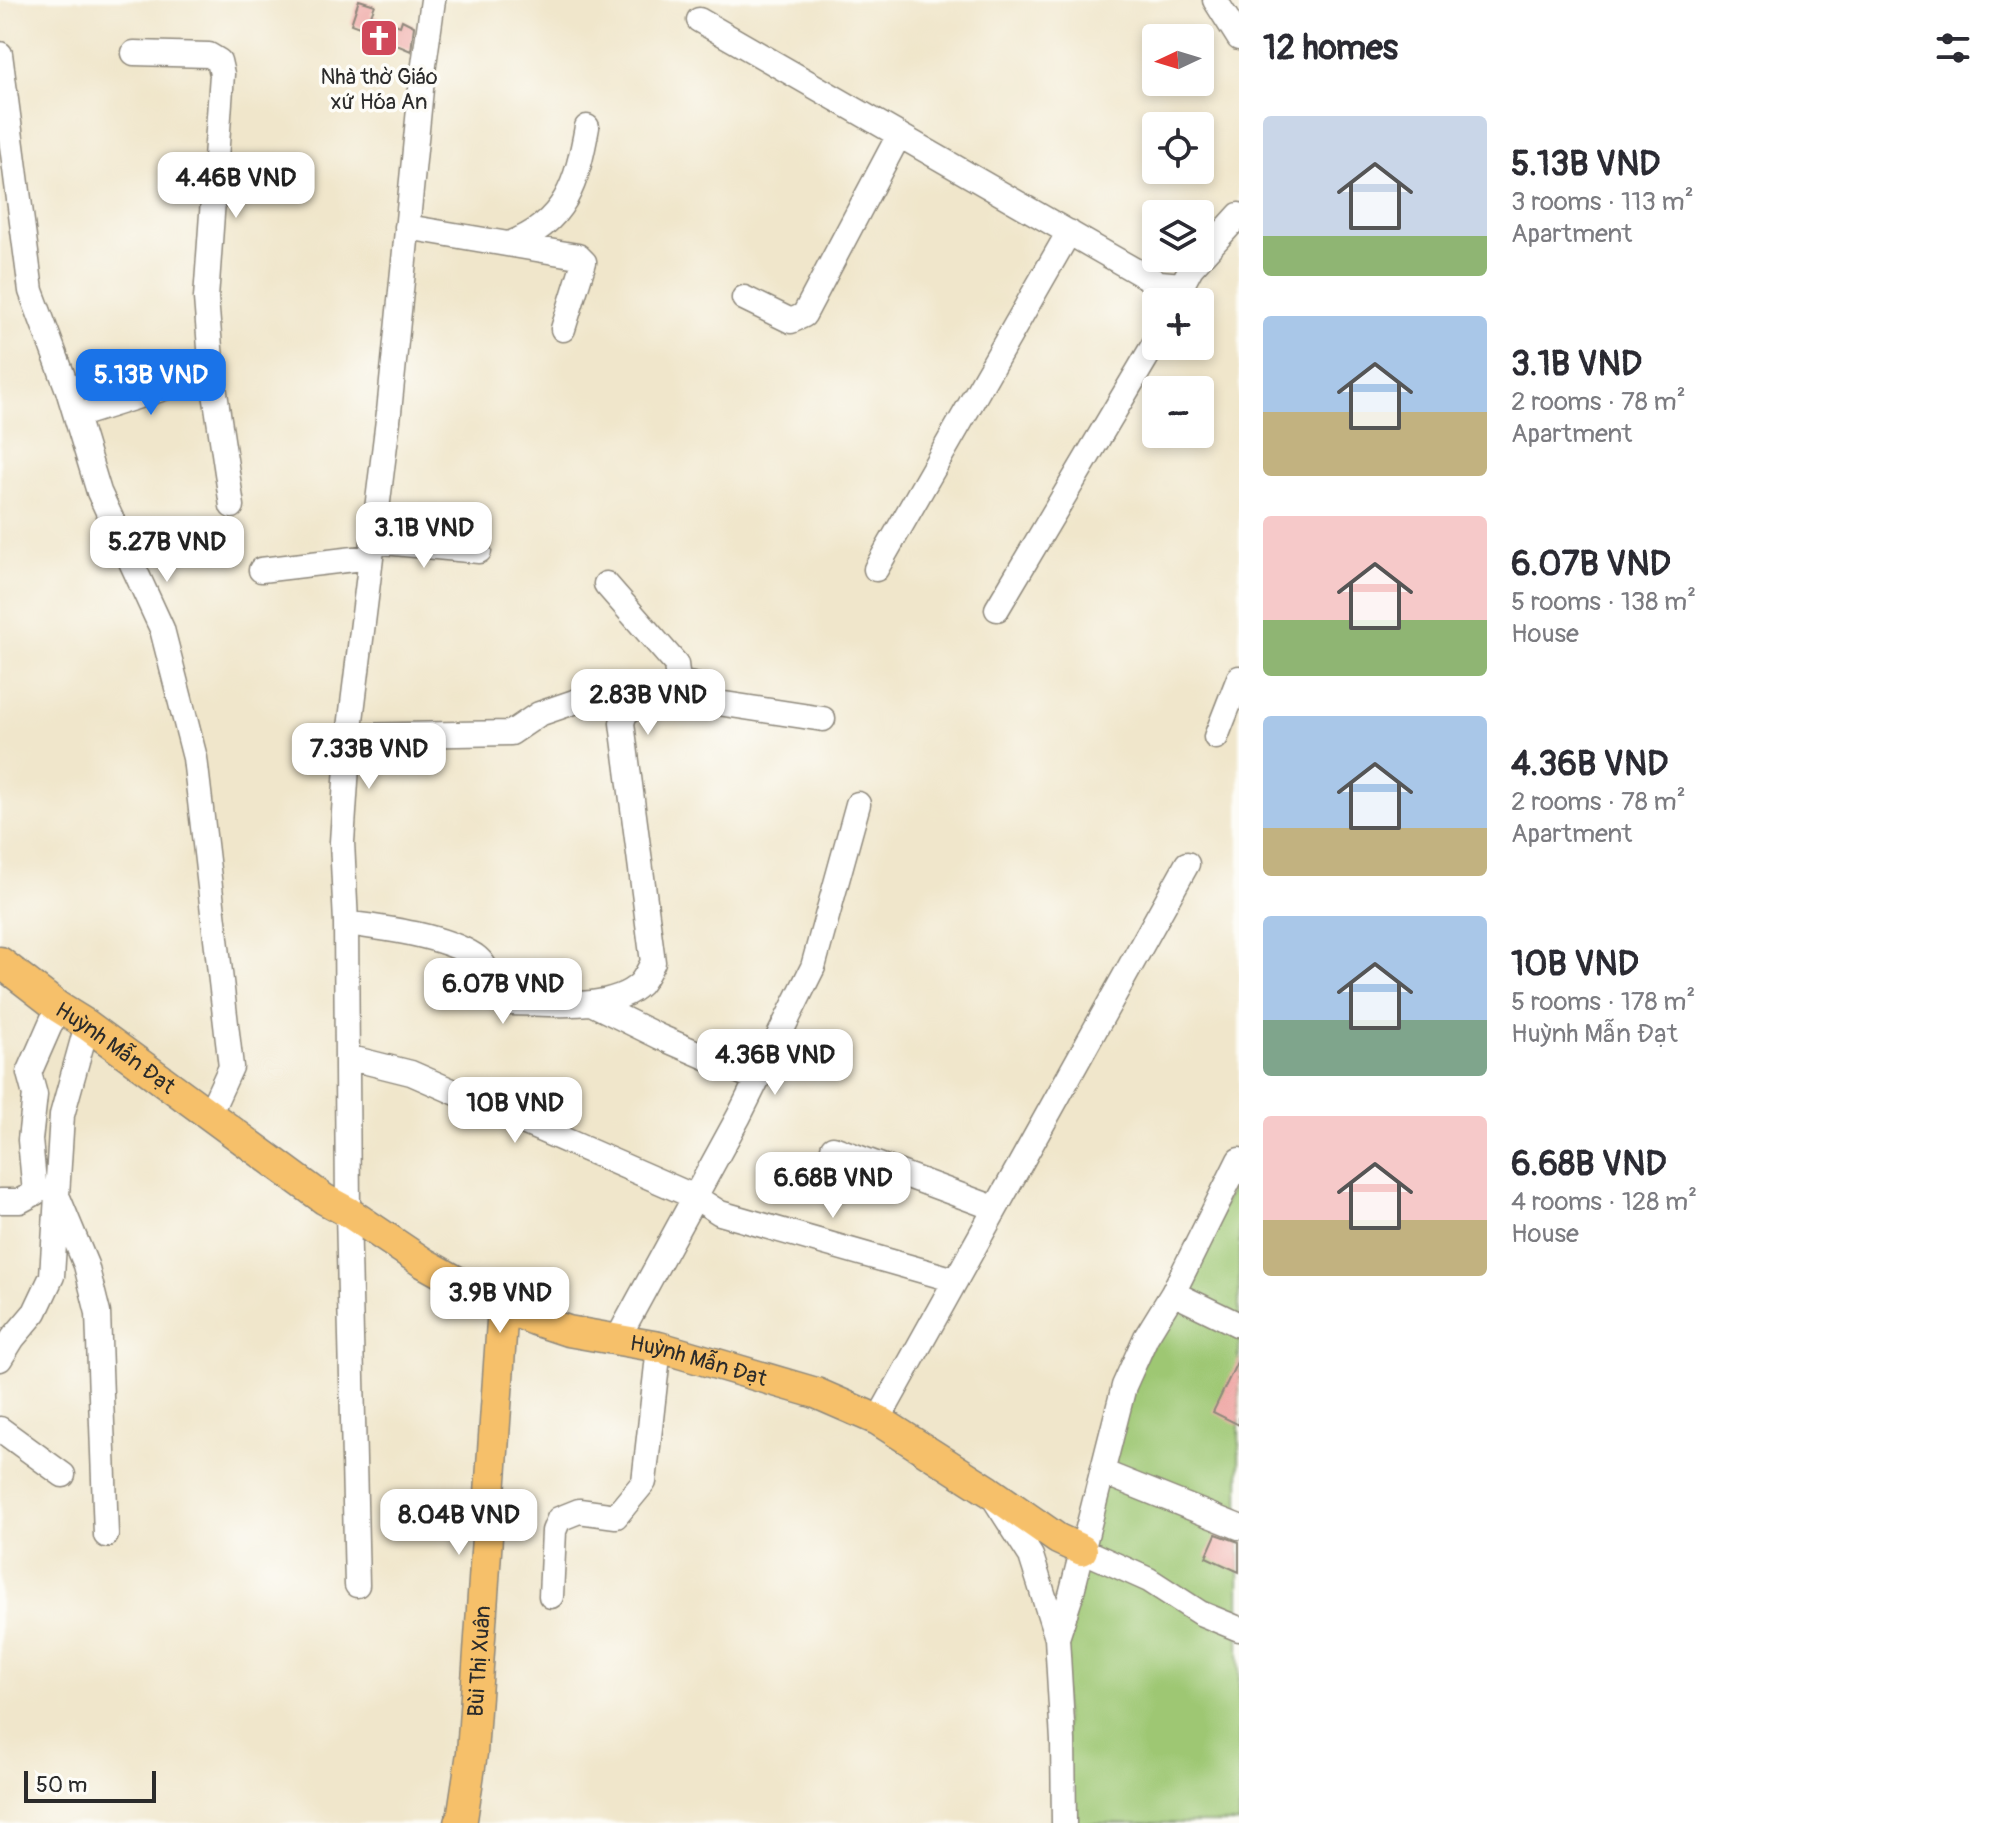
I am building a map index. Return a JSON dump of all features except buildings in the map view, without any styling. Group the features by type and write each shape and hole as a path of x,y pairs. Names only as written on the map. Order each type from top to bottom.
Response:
{"main road":[{"name":"Huỳnh Mẫn Đạt","path":"0,962 324,1199 424,1263 503,1307 568,1331 659,1347 816,1393 878,1420 1058,1539 1082,1550"},
{"name":"Bùi Thị Xuân","path":"462,1822 472,1753 503,1307"}],"street":[{"path":"357,1585 342,842 349,736 389,412 433,0"},
{"path":"1215,0 1239,38"},
{"path":"699,20 1168,288"},
{"path":"134,53 209,55 219,61 222,74 206,298 212,373 232,506"},
{"path":"0,54 31,291 76,416 99,492 162,629 195,758 231,1067 209,1115"},
{"path":"509,244 528,237 558,212 579,171 587,127"},
{"path":"744,298 791,321 804,315 899,135"},
{"path":"1181,288 1191,268 1239,215"},
{"path":"407,227 578,256 584,262 583,273 563,329"},
{"path":"876,569 1069,232"},
{"path":"997,609 1145,360"},
{"path":"76,416 212,373"},
{"path":"261,570 372,549 479,551"},
{"path":"606,584 676,664 678,682"},
{"path":"1216,737 1239,678"},
{"path":"346,923 414,935 472,954 486,965 501,1001 593,1004 636,987 643,981 653,962 622,723 625,713 678,682 698,686 718,703 823,719"},
{"path":"349,736 511,733 539,714 615,688 621,691 629,710"},
{"path":"618,1338 695,1197 813,967 858,804"},
{"path":"878,1420 1187,864"},
{"path":"593,1004 757,1079"},
{"path":"0,1201 20,1201 35,1193 30,1129 35,1095 29,1073 58,1007"},
{"path":"4,1346 35,1312 52,1276 62,1115 87,1025"},
{"path":"347,1057 411,1073 695,1197 720,1213 955,1280"},
{"path":"833,1148 994,1208"},
{"path":"1057,1638 1124,1386 1146,1337 1173,1293 1239,1160"},
{"path":"57,1196 86,1265 98,1313 106,1535"},
{"path":"1173,1293 1239,1325"},
{"path":"551,1596 554,1531 559,1519 579,1511 616,1516 644,1482 659,1347"},
{"path":"0,1429 63,1475"},
{"path":"1102,1472 1239,1527"},
{"path":"989,1491 1031,1556 1057,1638 1064,1823"},
{"path":"1082,1550 1149,1580 1200,1613 1239,1629"}],"green space":[{"path":"1239,1175 1239,1823 1068,1823 1061,1637 1130,1386"}],"place":[{"name":"Nhà thờ Giáo xứ Hóa An","path":"379,38"}]}
